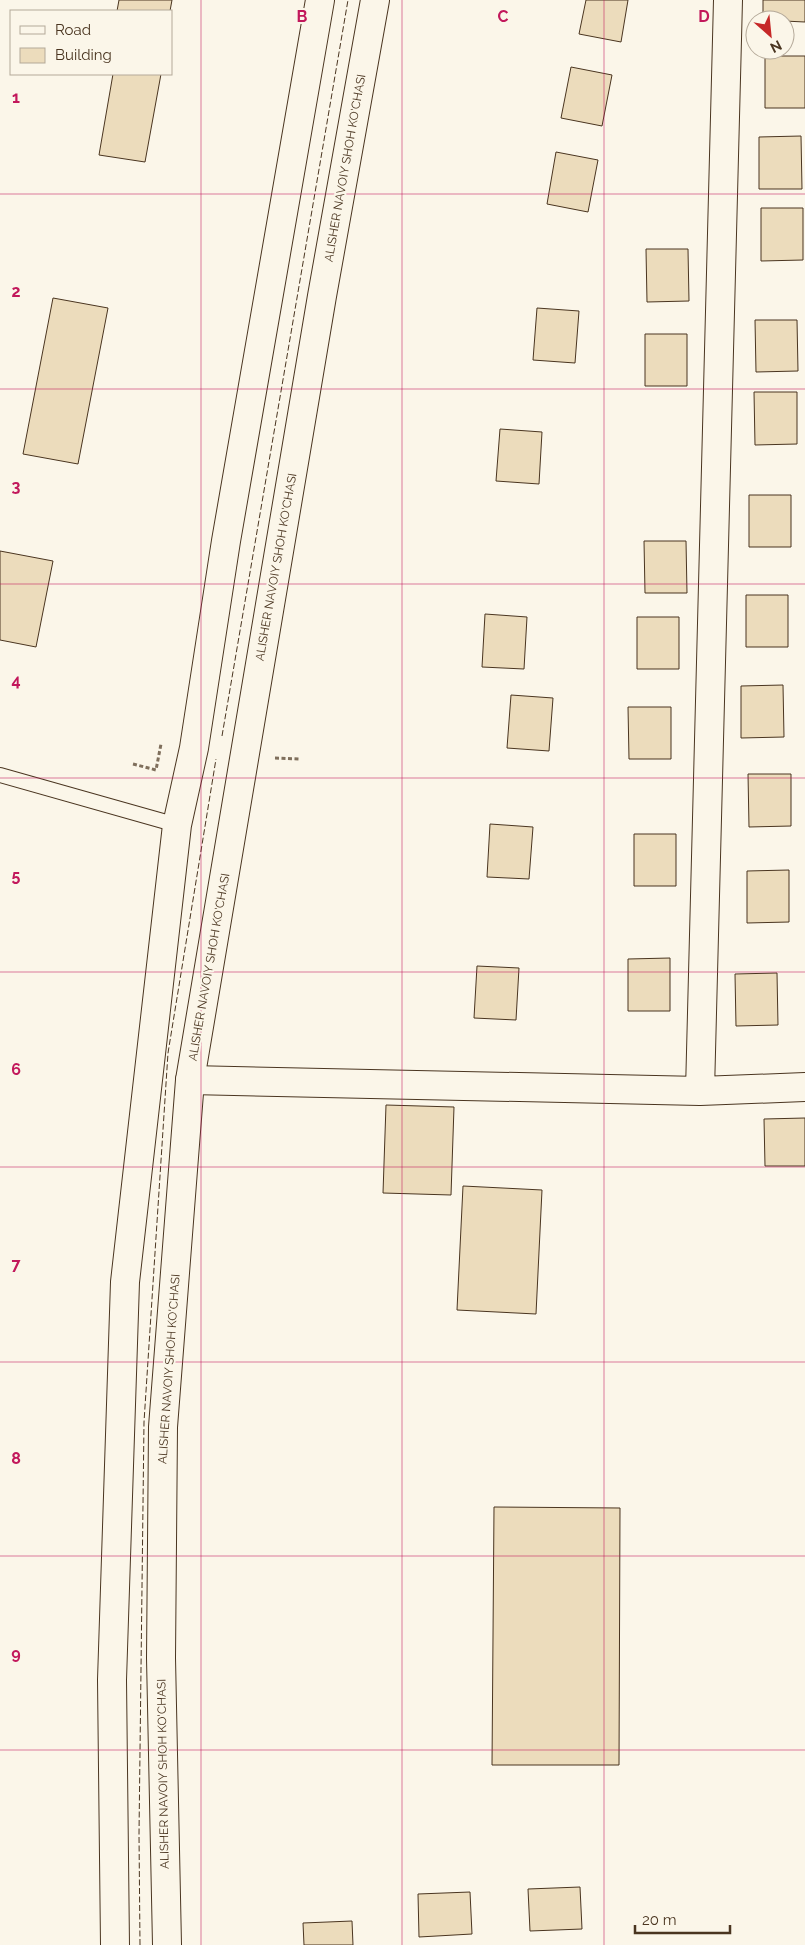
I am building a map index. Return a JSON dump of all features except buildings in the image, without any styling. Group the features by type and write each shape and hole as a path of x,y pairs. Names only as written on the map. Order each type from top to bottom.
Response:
{"main road":[{"path":"115,1945 112,1680 125,1282 177,825 194,748 227,531 320,0"},
{"name":"ALISHER NAVOIY SHOH KO'CHASI","path":"166,1945 161,1658 163,1427 190,1080 320,306 375,0"},
{"path":"700,1091 728,0"},
{"path":"190,1080 700,1091 805,1087"}],"lane":[{"path":"0,776 177,825"}],"path":[{"path":"133,764 156,770 161,744"},
{"path":"272,758 299,760"}],"fence":[{"path":"222,736 348,0"},
{"path":"140,1945 139,1834 144,1422 168,1053 216,759"}]}
